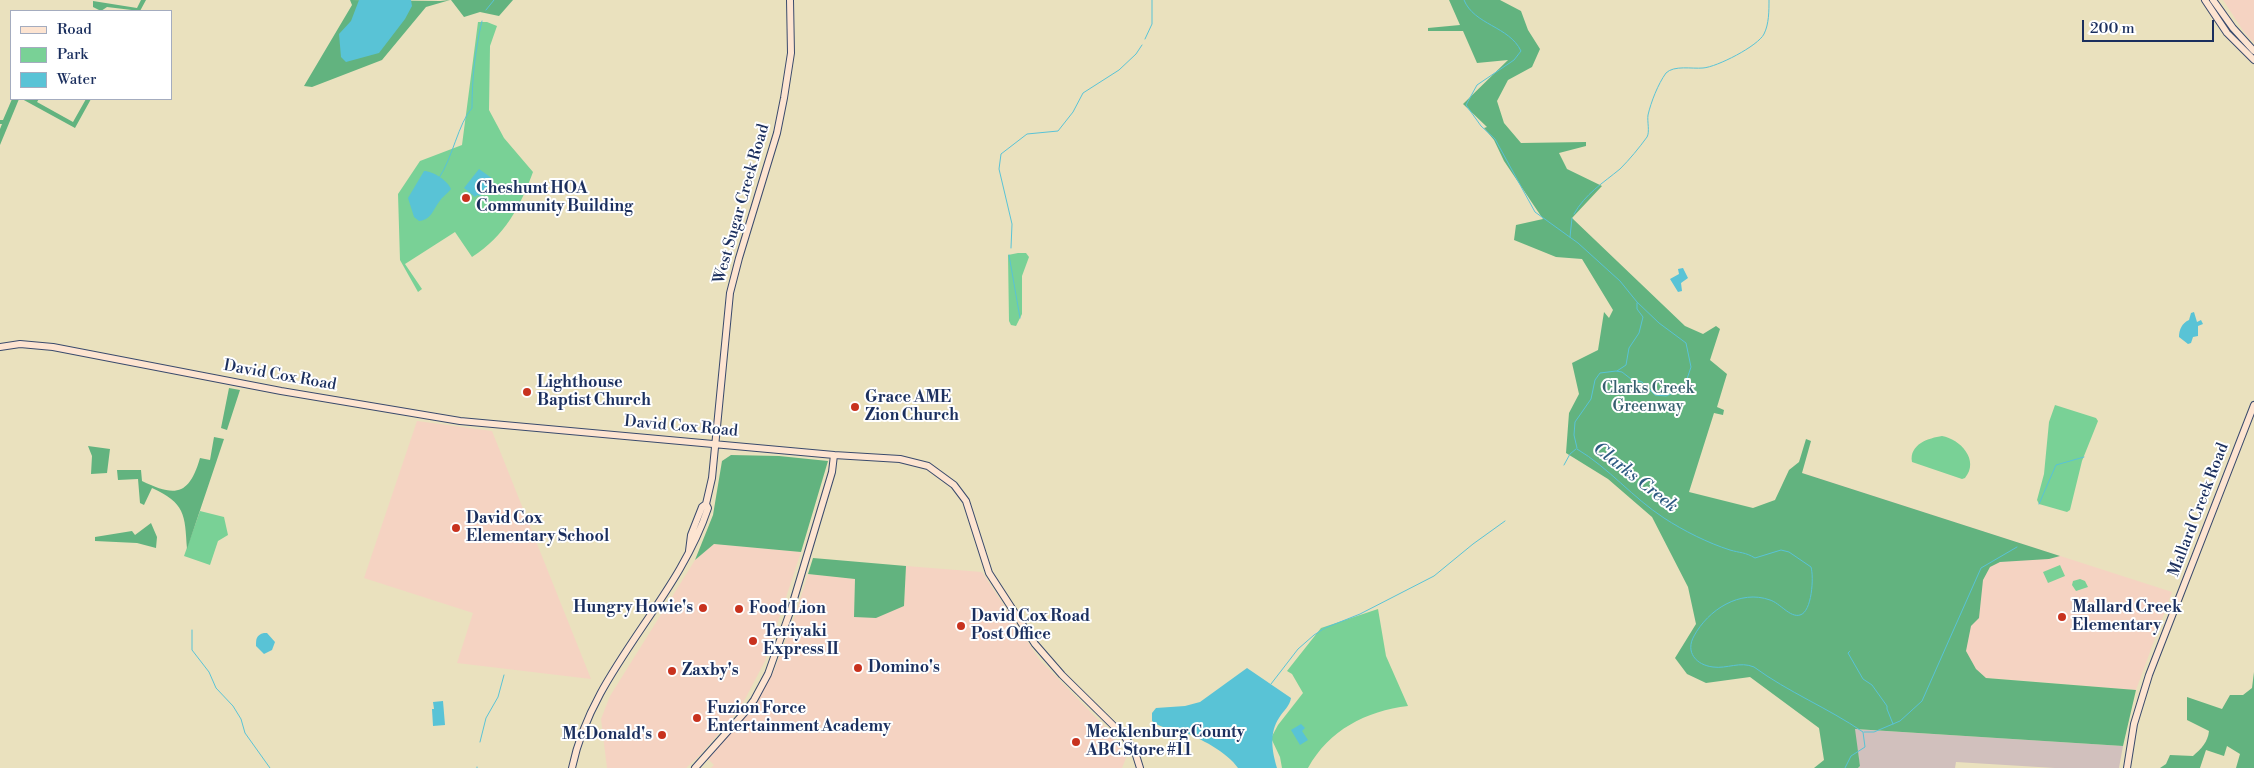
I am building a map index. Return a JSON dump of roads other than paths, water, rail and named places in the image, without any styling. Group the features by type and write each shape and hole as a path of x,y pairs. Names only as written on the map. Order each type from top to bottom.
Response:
{"main road":[{"name":"West Sugar Creek Road","path":"572,768 584,727 600,693 689,550 694,545 708,508 706,504 712,478 732,283 776,133 789,73 791,45 790,0"},
{"path":"2205,0 2227,33 2254,60"},
{"path":"2213,0 2233,28 2254,51"},
{"name":"David Cox Road","path":"0,347 20,344 53,347 281,391 460,421 834,455 900,458 917,462 936,470 954,485 966,501 987,568 1004,598 1046,658 1125,737 1135,752 1140,768"},
{"name":"Mallard Creek Road","path":"2127,768 2134,724 2149,675 2254,405"},
{"path":"695,768 744,713 754,700 768,674 791,609 827,491 834,455"}],"water":[{"path":"359,0 411,0 412,6 405,19 379,53 346,62 341,57 339,34 351,21"},
{"path":"479,169 493,179 480,196 477,195 475,197 464,188"},
{"path":"424,171 440,177 451,189 440,200 429,217 419,221 414,217 408,198"},
{"path":"1683,268 1688,278 1681,283 1682,291 1678,292 1670,279 1679,274 1678,269"},
{"path":"2194,312 2197,322 2201,320 2203,324 2198,326 2198,336 2193,337 2191,343 2188,344 2179,337 2183,325 2189,320 2191,313"},
{"path":"267,633 275,642 272,650 264,654 256,646 256,641 259,635"},
{"path":"1247,668 1291,698 1274,730 1273,749 1277,768 1238,768 1220,751 1205,742 1189,734 1162,727 1152,721 1152,713 1156,708 1185,706 1200,702"},
{"path":"443,701 445,725 433,726 433,702"},
{"path":"1301,724 1305,728 1302,731 1308,740 1300,745 1291,730"}],"waterway":[{"path":"486,10 494,0"},
{"path":"1145,39 1152,24 1152,0"},
{"name":"Clarks Creek","path":"1464,0 1475,15 1508,36 1521,51 1514,60 1477,85 1466,105 1481,126 1495,139 1535,212 1578,243 1620,281 1637,302 1659,323 1686,343 1691,367 1684,388 1666,396 1655,395 1642,382 1631,379 1622,372 1600,373 1595,380 1591,399 1575,422 1574,435 1577,448"},
{"path":"1574,214 1589,195 1624,165 1647,137 1649,110 1666,73 1678,68 1709,67 1736,55 1754,44 1766,30 1769,0"},
{"path":"439,178 463,123 472,108 474,64 482,21"},
{"path":"1011,248 1012,224 999,169 1001,154 1027,134 1058,131 1073,112 1083,93 1119,70 1136,54 1142,45"},
{"path":"1570,237 1572,218"},
{"path":"1009,255 1020,318"},
{"name":"Clarks Creek","path":"1617,371 1626,365 1629,348 1639,333 1643,317 1637,309 1637,303"},
{"path":"1564,465 1570,454 1576,449"},
{"name":"Clarks Creek","path":"1577,449 1600,465 1653,510 1696,536 1755,558 1781,550 1789,552 1811,567 1810,601 1807,608 1800,615 1792,614 1774,602 1759,597 1747,597 1736,600 1716,610 1708,618 1694,636 1691,647 1694,657 1702,664 1713,667 1744,665 1754,667 1863,732 1865,747 1851,756 1845,768"},
{"path":"2039,504 2056,465 2084,457"},
{"path":"1271,684 1298,649 1314,635 1434,576 1505,521"},
{"path":"1864,732 1874,732 1900,721 1922,701 1981,568 2017,547"},
{"path":"192,630 192,650 209,672 216,688 233,706 241,719 245,733 270,768"},
{"path":"1850,651 1848,653 1863,679 1872,685 1887,706 1893,724"},
{"path":"480,742 486,718 498,697 504,675"}],"place":[{"name":"Cheshunt HOA Community Building","path":"466,198"},
{"name":"Lighthouse Baptist Church","path":"527,392"},
{"name":"Grace AME Zion Church","path":"855,407"},
{"name":"David Cox Elementary School","path":"456,528"},
{"name":"Hungry Howie's","path":"703,608"},
{"name":"Food Lion","path":"739,609"},
{"name":"Mallard Creek Elementary","path":"2062,617"},
{"name":"David Cox Road Post Office","path":"961,626"},
{"name":"Teriyaki Express II","path":"753,641"},
{"name":"Domino's","path":"858,668"},
{"name":"Zaxby's","path":"672,671"},
{"name":"Fuzion Force Entertainment Academy","path":"697,718"},
{"name":"McDonald's","path":"662,735"},
{"name":"Mecklenburg County ABC Store #11","path":"1076,742"}],"park label":[{"name":"Clarks Creek Greenway","path":"1648,398"}]}
